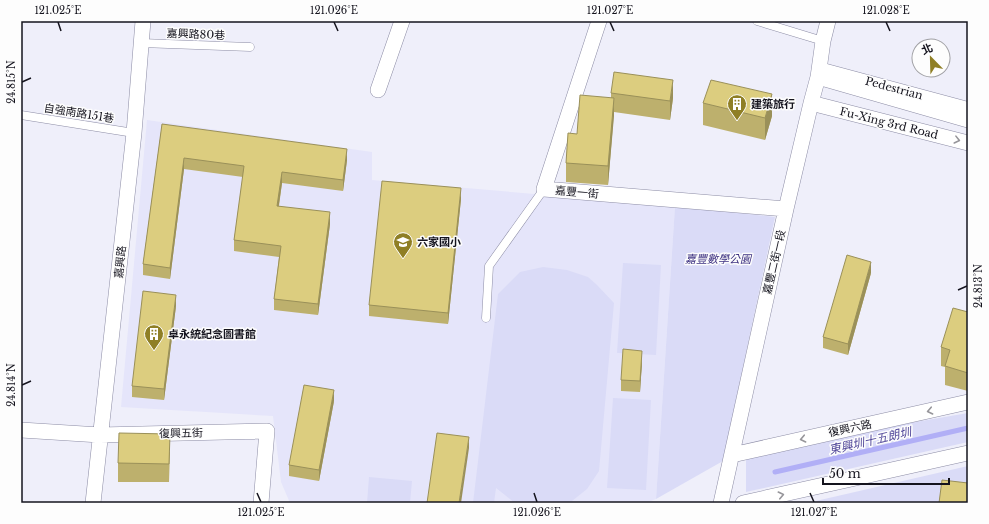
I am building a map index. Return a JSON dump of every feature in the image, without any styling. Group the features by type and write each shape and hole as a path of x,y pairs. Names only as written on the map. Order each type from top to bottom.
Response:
{"street":[{"name":"嘉興路","path":"93,503 134,133 143,21"},
{"path":"378,90 402,21"},
{"name":"嘉豐一街","path":"599,21 544,189 786,209"},
{"name":"嘉豐二街一段","path":"721,503 786,209 819,72 823,41 828,21"},
{"path":"819,72 968,120"},
{"name":"Pedestrian","path":"819,72 968,108"},
{"name":"Fu-Xing 3rd Road","path":"811,103 968,143"},
{"name":"復興六路","path":"732,454 968,402"},
{"name":"復興五街","path":"21,430 100,434 268,431 261,503"},
{"path":"743,503 968,453"}],"lane":[{"path":"757,21 823,41"},
{"name":"嘉興路80巷","path":"141,43 250,47"},
{"name":"自強南路151巷","path":"21,115 134,133"},
{"path":"486,318 489,266 544,189"}],"shaded area":[{"name":"六家國小","path":"147,120 372,152 372,180 675,206 656,499 646,503 290,503 281,482 273,416 121,407"}],"green space":[{"name":"嘉豐數學公園","path":"675,206 775,217 723,461 656,499"},
{"path":"623,263 661,265 656,355 617,353"},
{"path":"543,267 567,270 588,277 614,303 599,471 587,489 572,501 564,503 515,503 496,488 494,503 473,503 498,294 520,272"},
{"path":"613,398 651,400 646,490 607,488"},
{"path":"968,413 968,442 746,492 746,451"},
{"path":"968,466 968,503 807,503"},
{"path":"369,477 412,481 410,503 367,503"}],"building":[{"path":"614,72 673,80 670,101 611,93"},
{"path":"711,80 772,94 765,118 703,103"},
{"path":"580,95 614,98 608,166 566,163 568,133 577,134"},
{"path":"162,124 347,149 343,180 282,172 277,206 330,212 318,304 274,299 281,246 234,240 244,166 184,158 170,268 143,264"},
{"path":"382,181 461,188 448,313 369,305"},
{"path":"847,255 871,262 848,344 823,337"},
{"name":"卓永統紀念圖書館","path":"143,291 176,295 164,389 132,386"},
{"path":"953,308 968,312 968,373 945,366 950,350 941,347"},
{"path":"623,349 642,351 640,381 621,380"},
{"path":"304,385 334,390 319,470 289,465"},
{"path":"119,433 170,434 169,464 118,463"},
{"path":"437,433 469,437 459,503 427,503"},
{"path":"942,480 968,483 968,503 939,503"}],"waterway":[{"name":"東興圳十五朗圳","path":"775,472 968,428"}],"place":[{"name":"建築旅行","path":"737,121"},
{"name":"六家國小","path":"403,259"},
{"name":"卓永統紀念圖書館","path":"154,351"}]}
